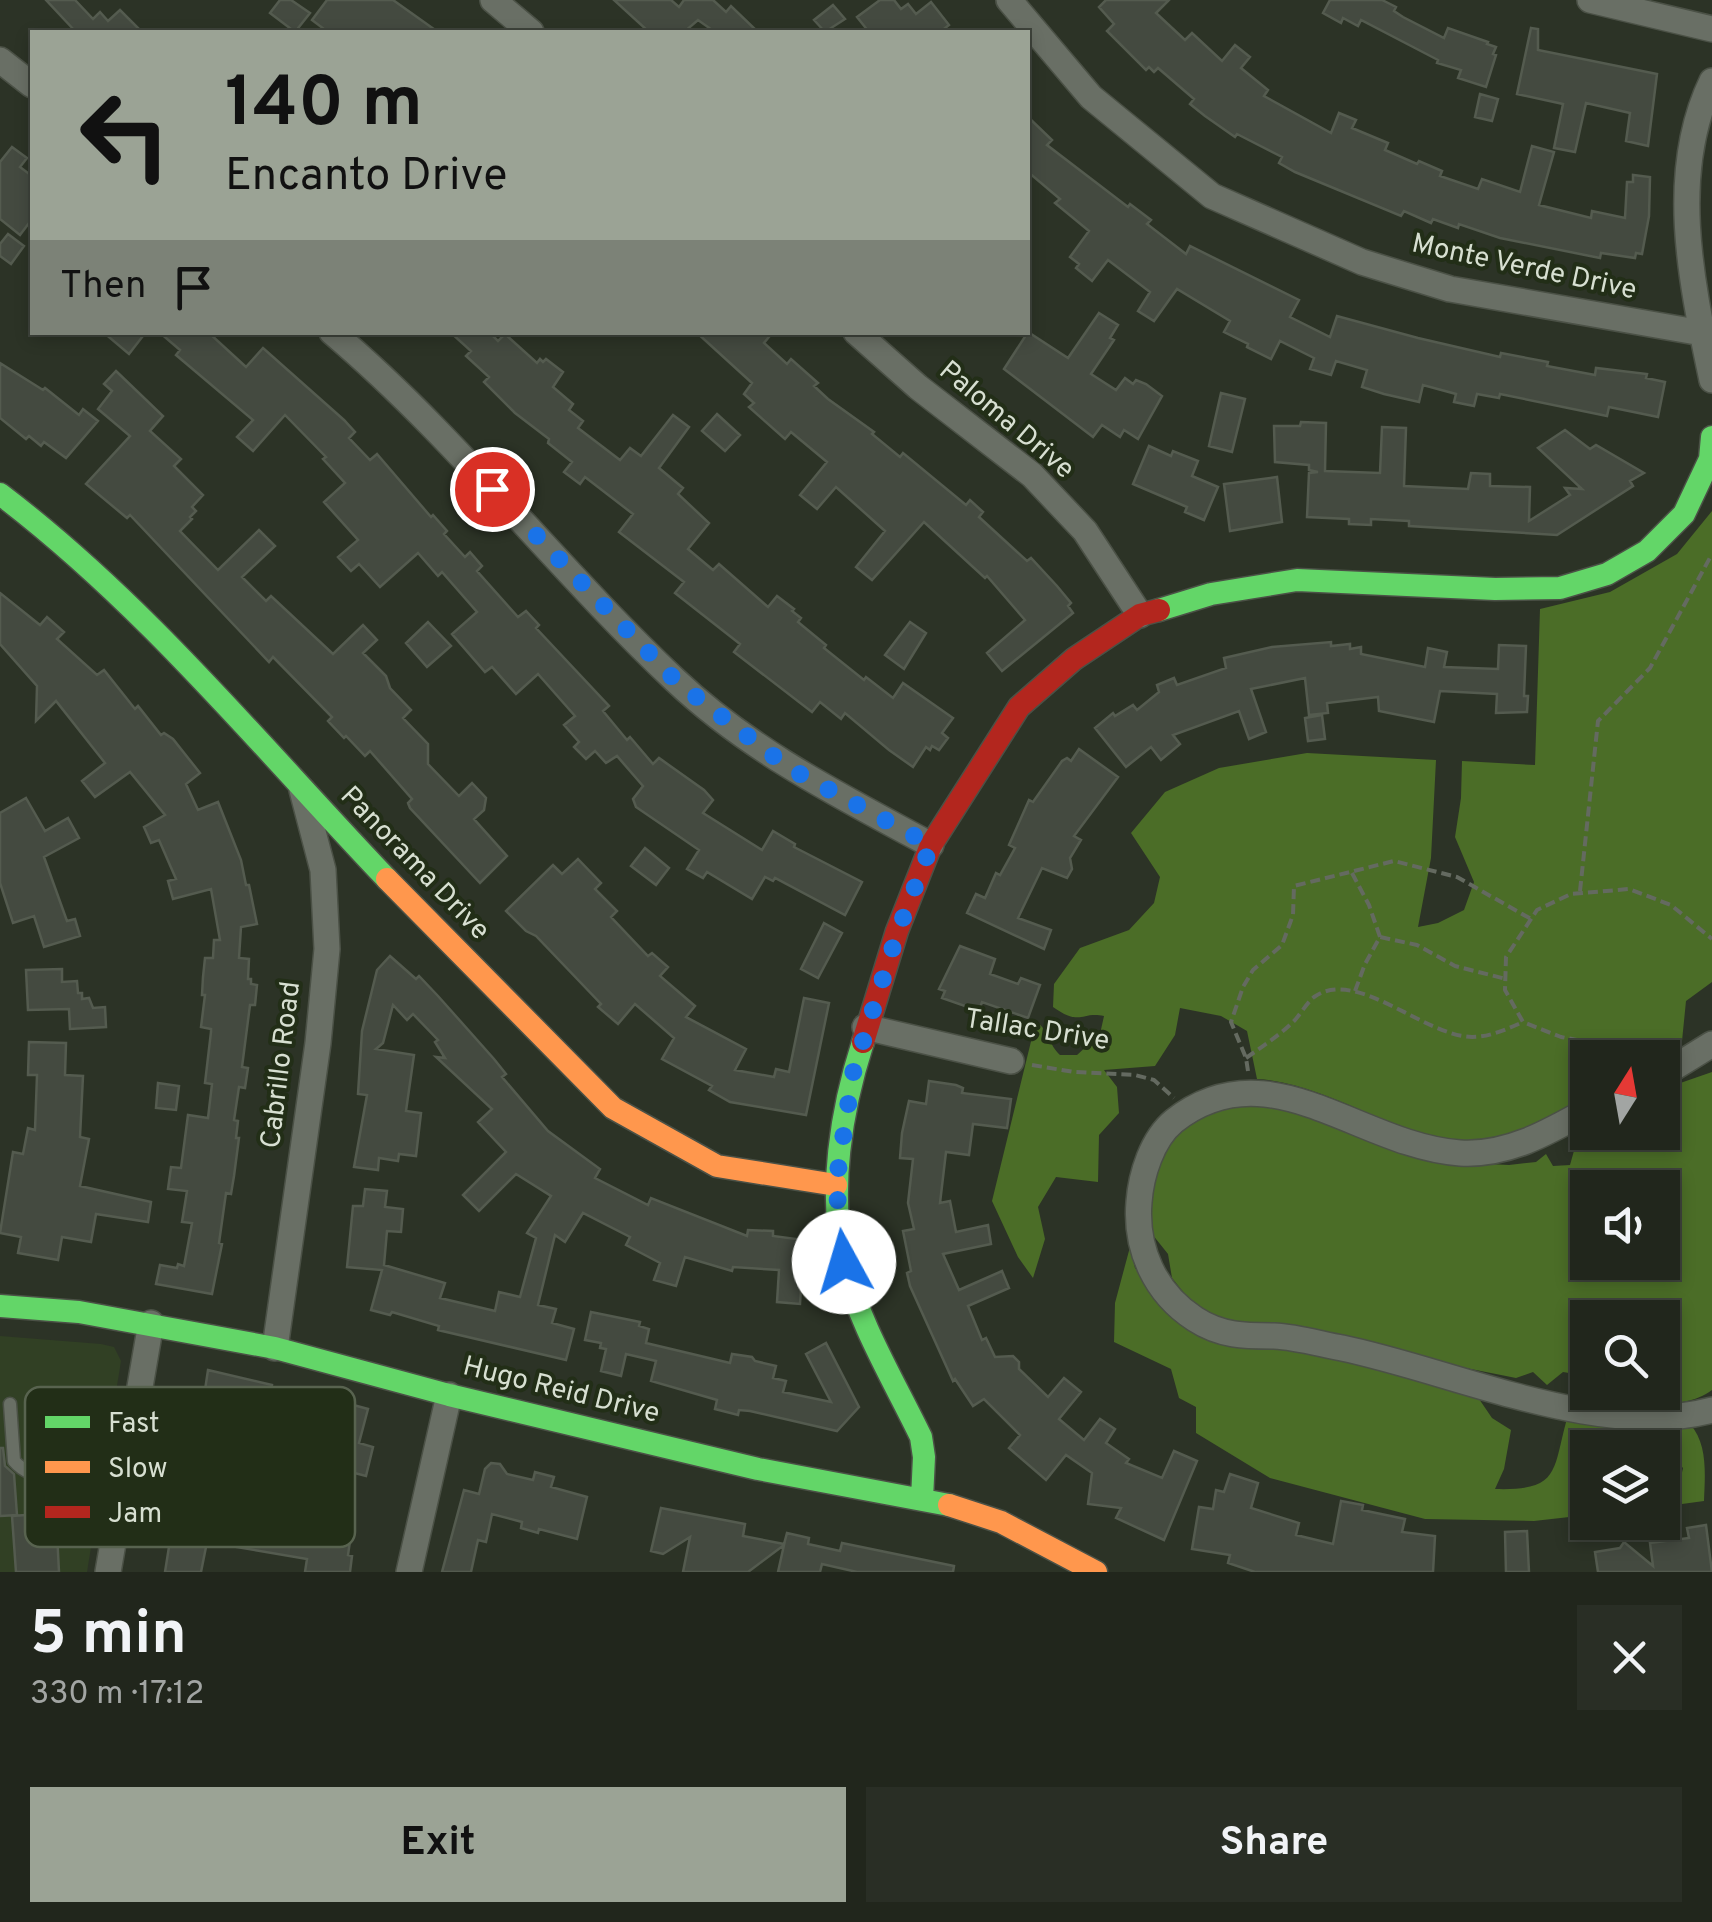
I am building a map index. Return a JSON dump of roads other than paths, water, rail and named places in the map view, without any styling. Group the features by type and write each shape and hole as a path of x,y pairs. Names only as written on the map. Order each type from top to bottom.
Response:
{"street":[{"path":"493,0 529,30"},
{"name":"Monte Verde Drive","path":"1008,0 1090,97 1212,196 1362,262 1450,289 1702,333"},
{"path":"1590,0 1712,29"},
{"path":"0,60 30,83"},
{"path":"1712,81 1704,97 1689,165 1687,248 1712,380"},
{"path":"336,335 386,378 677,682 789,768 931,845"},
{"name":"Paloma Drive","path":"859,335 918,387 1032,476 1085,531 1140,616"},
{"path":"922,1500 921,1437 867,1324 844,1262 836,1184 853,1073 865,1028 931,845 1019,708 1074,659 1140,616 1211,594 1298,580 1560,588 1607,574 1647,550 1684,514 1710,459 1712,437"},
{"name":"Panorama Drive","path":"0,494 174,650 459,954 613,1108 717,1166 836,1184"},
{"name":"Cabrillo Road","path":"275,1348 318,1043 327,949 323,870 302,790"},
{"name":"Tallac Drive","path":"865,1028 1011,1061"},
{"path":"1680,1065 1712,1044"},
{"path":"1570,1120 1505,1150 1461,1153 1398,1141 1301,1102 1250,1090 1214,1096 1171,1123 1156,1142 1139,1196 1142,1252 1172,1299 1193,1318 1219,1332 1249,1338 1276,1336 1348,1349 1568,1408 1644,1418 1712,1410"},
{"name":"Hugo Reid Drive","path":"0,1306 79,1312 275,1348 758,1470 922,1500 1000,1522 1096,1572"},
{"path":"140,1387 151,1323"},
{"path":"409,1572 449,1395"},
{"path":"108,1572 112,1547"}],"lane":[{"path":"10,1404 14,1461 25,1471"}]}
